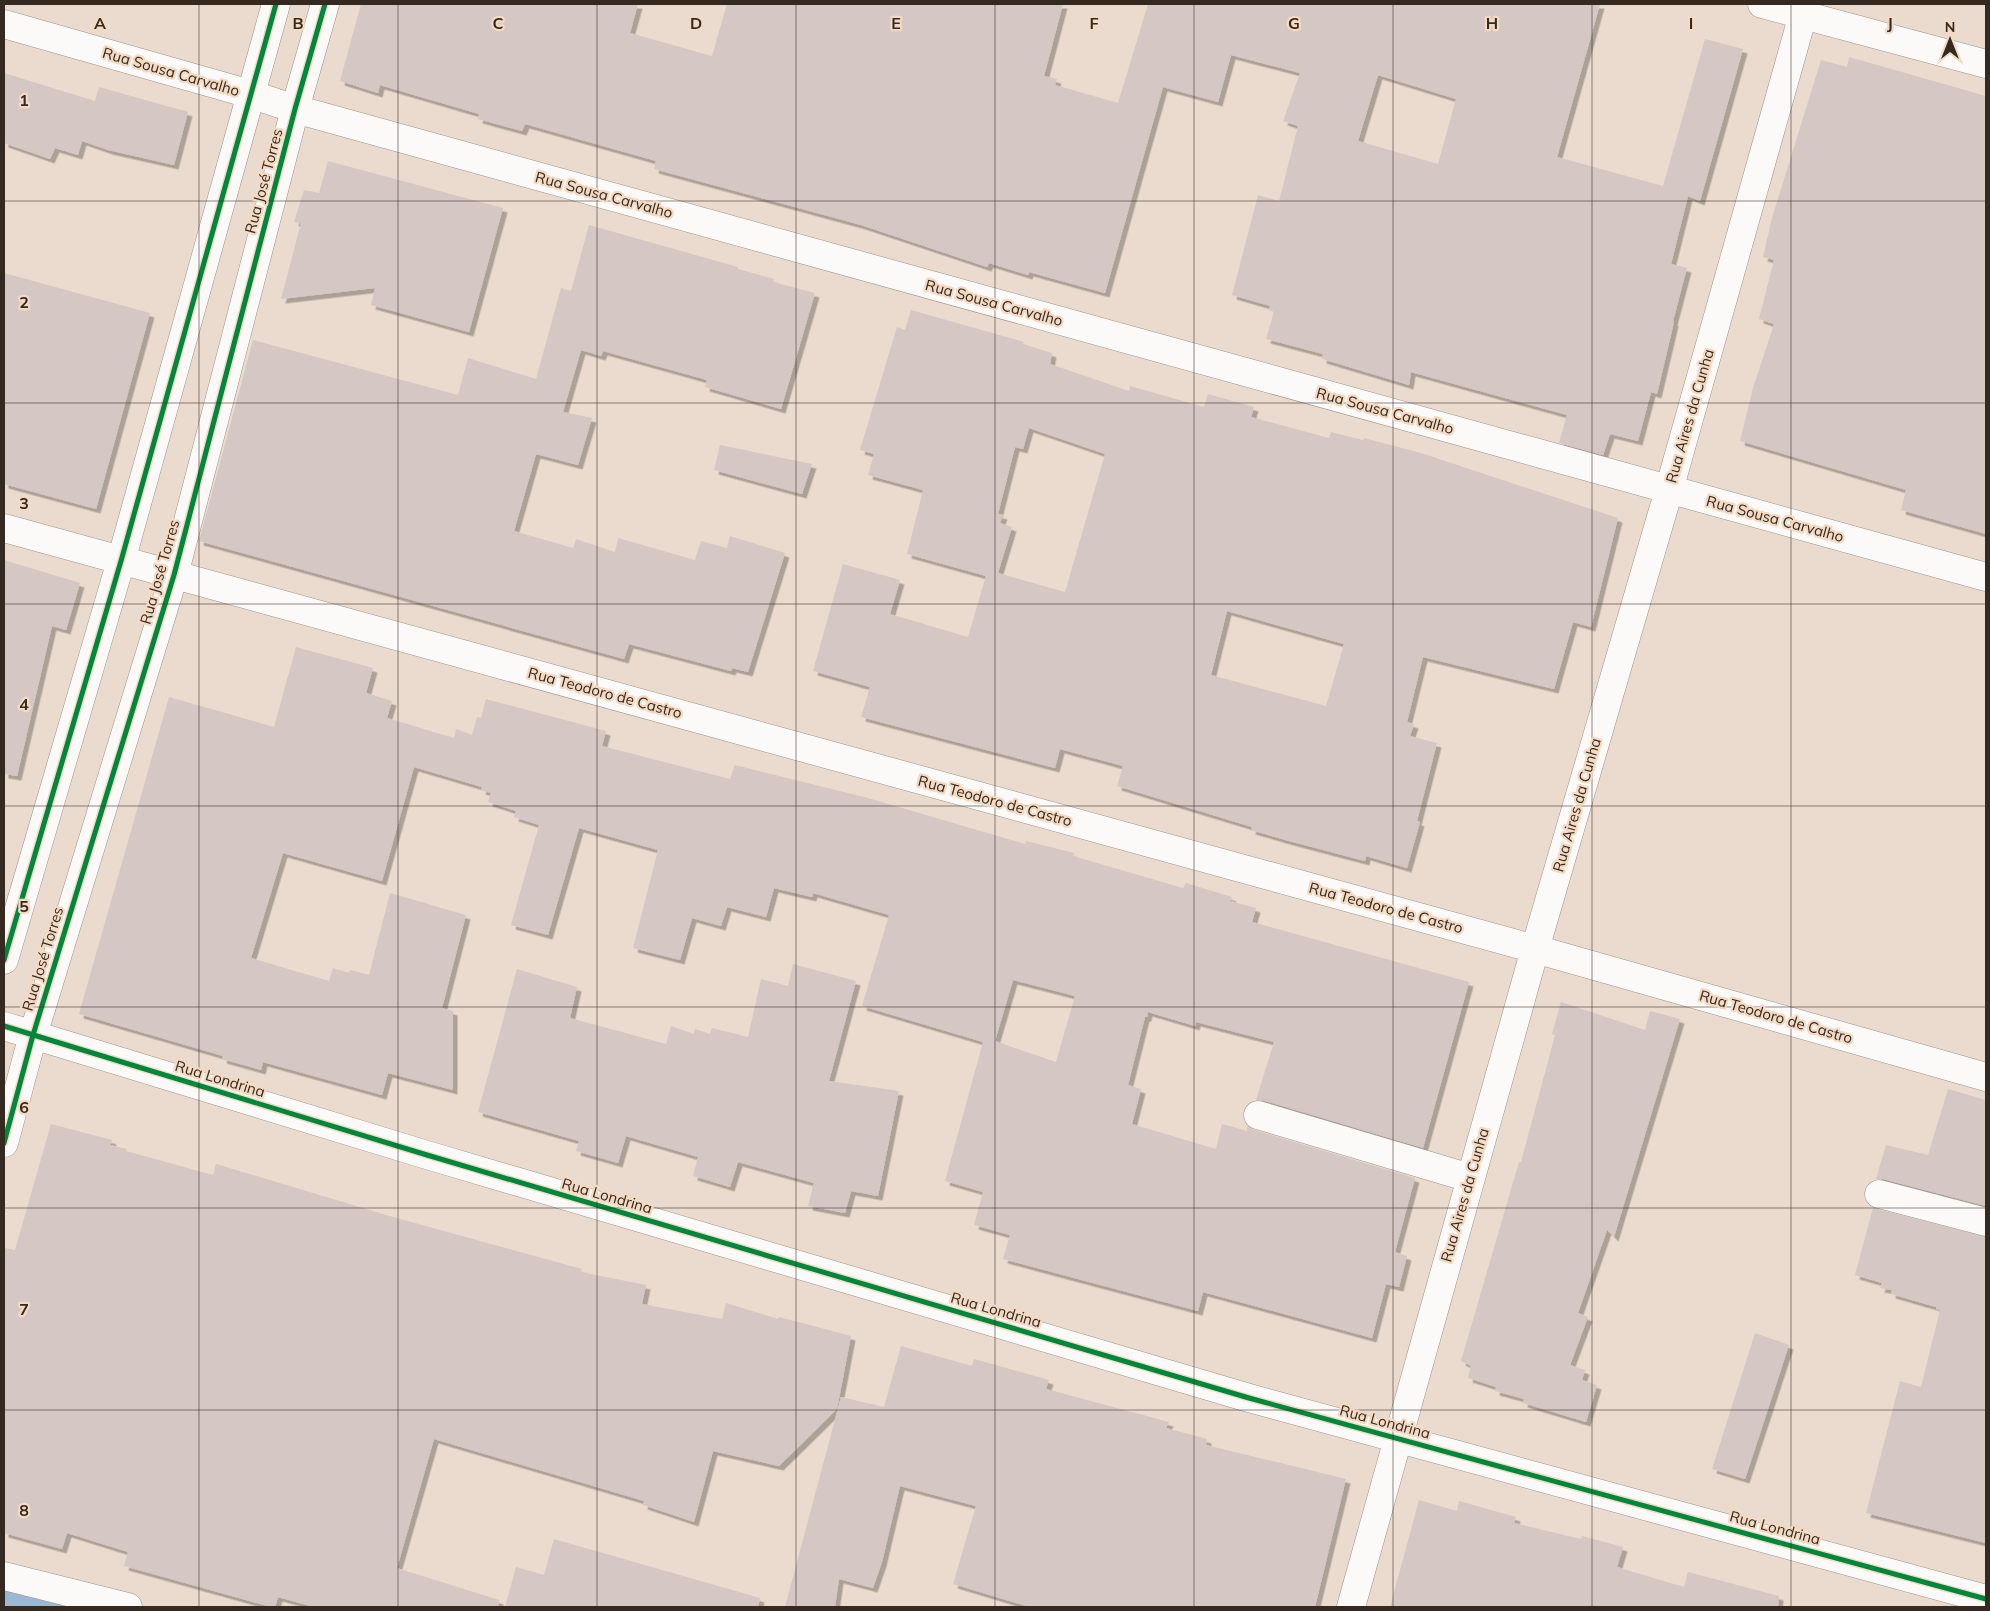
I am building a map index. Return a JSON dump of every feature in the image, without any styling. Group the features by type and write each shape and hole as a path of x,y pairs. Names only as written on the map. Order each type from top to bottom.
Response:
{"street":[{"path":"4,960 121,561 276,4"},
{"name":"Rua José Torres","path":"4,1143 12,1084 33,1035 174,575 324,4"},
{"path":"1762,4 1804,9 1986,64"},
{"name":"Rua Aires da Cunha","path":"1351,1607 1470,1178 1669,490 1804,9"},
{"name":"Rua Sousa Carvalho","path":"4,24 250,94 295,109 1986,577"},
{"name":"Rua Teodoro de Castro","path":"4,528 1535,949 1986,1077"},
{"name":"Rua Londrina","path":"4,1026 427,1156 1249,1398 1986,1599"},
{"path":"1258,1116 1470,1178"},
{"path":"1878,1194 1986,1222"},
{"path":"4,1576 119,1606"}],"water":[{"path":"4,1582 61,1598 65,1607 4,1607"}],"building":[{"path":"361,4 638,4 630,33 712,56 727,4 1063,4 1044,76 1057,79 1055,85 1118,103 1148,4 1600,4 1557,157 1663,186 1705,39 1743,49 1700,201 1688,196 1671,264 1687,268 1657,394 1651,392 1638,441 1610,434 1603,455 1559,443 1567,415 1411,372 1409,385 1322,359 1323,354 1266,339 1274,312 1269,310 1270,306 1232,295 1258,195 1279,201 1298,126 1283,121 1300,73 1231,55 1218,102 1163,87 1105,293 1029,272 1028,275 989,263 987,267 861,225 654,169 656,161 525,124 522,131 478,119 479,114 380,85 378,93 340,81","holes":["1378,75 1456,99 1438,164 1358,141"]},
{"path":"1849,57 1986,96 1986,534 1901,510 1906,490 1740,441 1753,388 1774,324 1759,319 1774,260 1763,257 1772,218 1821,60 1847,67"},
{"path":"4,73 95,101 99,87 188,112 174,165 108,150 82,141 78,155 55,148 50,159 4,143"},
{"path":"328,161 503,208 469,332 371,305 375,288 281,299 301,223 294,222 304,190 319,193"},
{"path":"589,225 738,267 738,269 774,279 773,282 815,293 781,409 705,387 707,380 603,351 601,356 581,350 563,412 592,418 578,465 536,454 514,531 573,548 576,539 615,552 618,538 695,560 701,541 727,548 730,536 785,553 748,672 732,668 731,671 629,644 624,659 199,541 253,340 458,395 468,358 536,379 561,288 571,291"},
{"path":"4,273 150,313 96,509 4,484"},
{"path":"911,310 1024,342 1023,344 1052,353 1050,364 1129,391 1130,386 1204,407 1208,394 1254,407 1251,417 1329,438 1331,432 1363,440 1364,438 1421,453 1618,518 1591,627 1573,622 1554,689 1423,657 1407,722 1414,724 1410,736 1437,743 1417,821 1420,822 1407,868 1366,856 1365,861 1289,841 1251,830 1252,827 1117,786 1123,766 1060,749 1055,768 861,717 870,687 813,671 843,564 900,580 890,614 968,637 986,576 907,554 923,490 868,475 874,454 860,450 897,327 905,330","holes":["1029,428 1105,454 1065,592 998,573 1012,527 1000,523 1003,515 998,514 1015,447 1023,449","1227,611 1344,644 1326,706 1211,675"]},
{"path":"720,445 812,464 802,494 714,470"},
{"path":"4,560 80,583 66,630 52,626 17,776 4,774"},
{"path":"296,647 373,668 366,693 392,701 387,718 454,738 456,729 472,735 477,717 481,718 486,699 606,731 602,746 730,779 735,765 868,798 1025,844 1026,841 1074,853 1073,856 1183,888 1186,883 1232,897 1230,901 1256,908 1252,922 1469,982 1423,1148 1262,1100 1256,1100 1274,1042 1196,1022 1195,1026 1148,1012 1147,1017 1145,1017 1128,1085 1141,1089 1132,1124 1216,1149 1222,1124 1247,1131 1247,1126 1254,1130 1415,1178 1395,1252 1407,1256 1399,1287 1386,1284 1372,1338 1203,1292 1198,1311 1003,1259 1010,1235 974,1225 983,1192 945,1181 983,1042 862,1006 889,915 813,893 812,897 774,888 766,917 727,907 721,926 692,918 680,960 633,948 658,850 579,828 548,935 511,925 539,825 514,817 516,811 488,802 491,793 481,790 482,787 414,767 382,881 283,853 251,958 329,981 333,968 349,973 350,970 369,975 390,893 466,915 442,1008 453,1011 453,1090 388,1073 382,1095 263,1062 261,1070 222,1059 223,1056 79,1014 169,697 274,727","holes":["1013,980 1075,996 1056,1062 995,1041"]},
{"path":"793,964 856,981 829,1081 899,1091 878,1196 851,1191 845,1213 808,1206 814,1183 738,1162 730,1187 693,1176 698,1157 626,1136 618,1163 576,1151 579,1141 478,1112 517,969 577,987 570,1018 666,1044 671,1026 694,1034 695,1029 710,1034 712,1028 748,1037 761,979 788,986"},
{"path":"1561,1002 1645,1030 1650,1011 1680,1019 1614,1237 1607,1230 1578,1313 1588,1317 1570,1365 1585,1370 1582,1380 1597,1385 1586,1422 1523,1403 1524,1399 1495,1391 1496,1387 1468,1378 1471,1366 1461,1361 1519,1162 1521,1162 1555,1035 1552,1034"},
{"path":"1948,1089 1986,1100 1986,1206 1883,1179 1876,1179 1886,1145 1928,1155"},
{"path":"51,1124 112,1140 110,1145 127,1149 126,1151 213,1175 216,1164 386,1215 582,1269 581,1272 646,1285 642,1304 722,1319 726,1303 778,1319 779,1317 851,1336 837,1409 779,1466 713,1451 694,1522 643,1505 644,1501 434,1439 397,1568 499,1600 498,1607 314,1607 278,1597 275,1607 271,1607 124,1566 128,1552 67,1533 62,1549 4,1533 4,1248 15,1250"},
{"path":"1873,1208 1986,1237 1986,1543 1866,1513 1900,1381 1921,1387 1940,1310 1936,1309 1936,1307 1891,1294 1892,1290 1880,1288 1882,1283 1855,1275"},
{"path":"1755,1333 1789,1345 1745,1479 1712,1469"},
{"path":"901,1346 972,1366 974,1359 1049,1380 1046,1389 1169,1422 1166,1428 1207,1439 1206,1445 1346,1479 1315,1607 1030,1607 953,1584 976,1506 900,1486 882,1562 873,1588 839,1579 835,1607 785,1607 841,1397 884,1407"},
{"path":"1419,1500 1457,1511 1459,1501 1516,1517 1514,1523 1581,1539 1582,1536 1623,1547 1617,1567 1684,1587 1688,1572 1779,1596 1778,1607 1390,1607"},
{"path":"554,1539 760,1598 758,1607 505,1607 516,1567 544,1575"}],"cycle path":[{"path":"4,960 121,561 276,4"},
{"path":"4,1143 33,1035 174,575 295,109 325,4"},
{"path":"4,1026 427,1155 1249,1398 1986,1599"}]}
